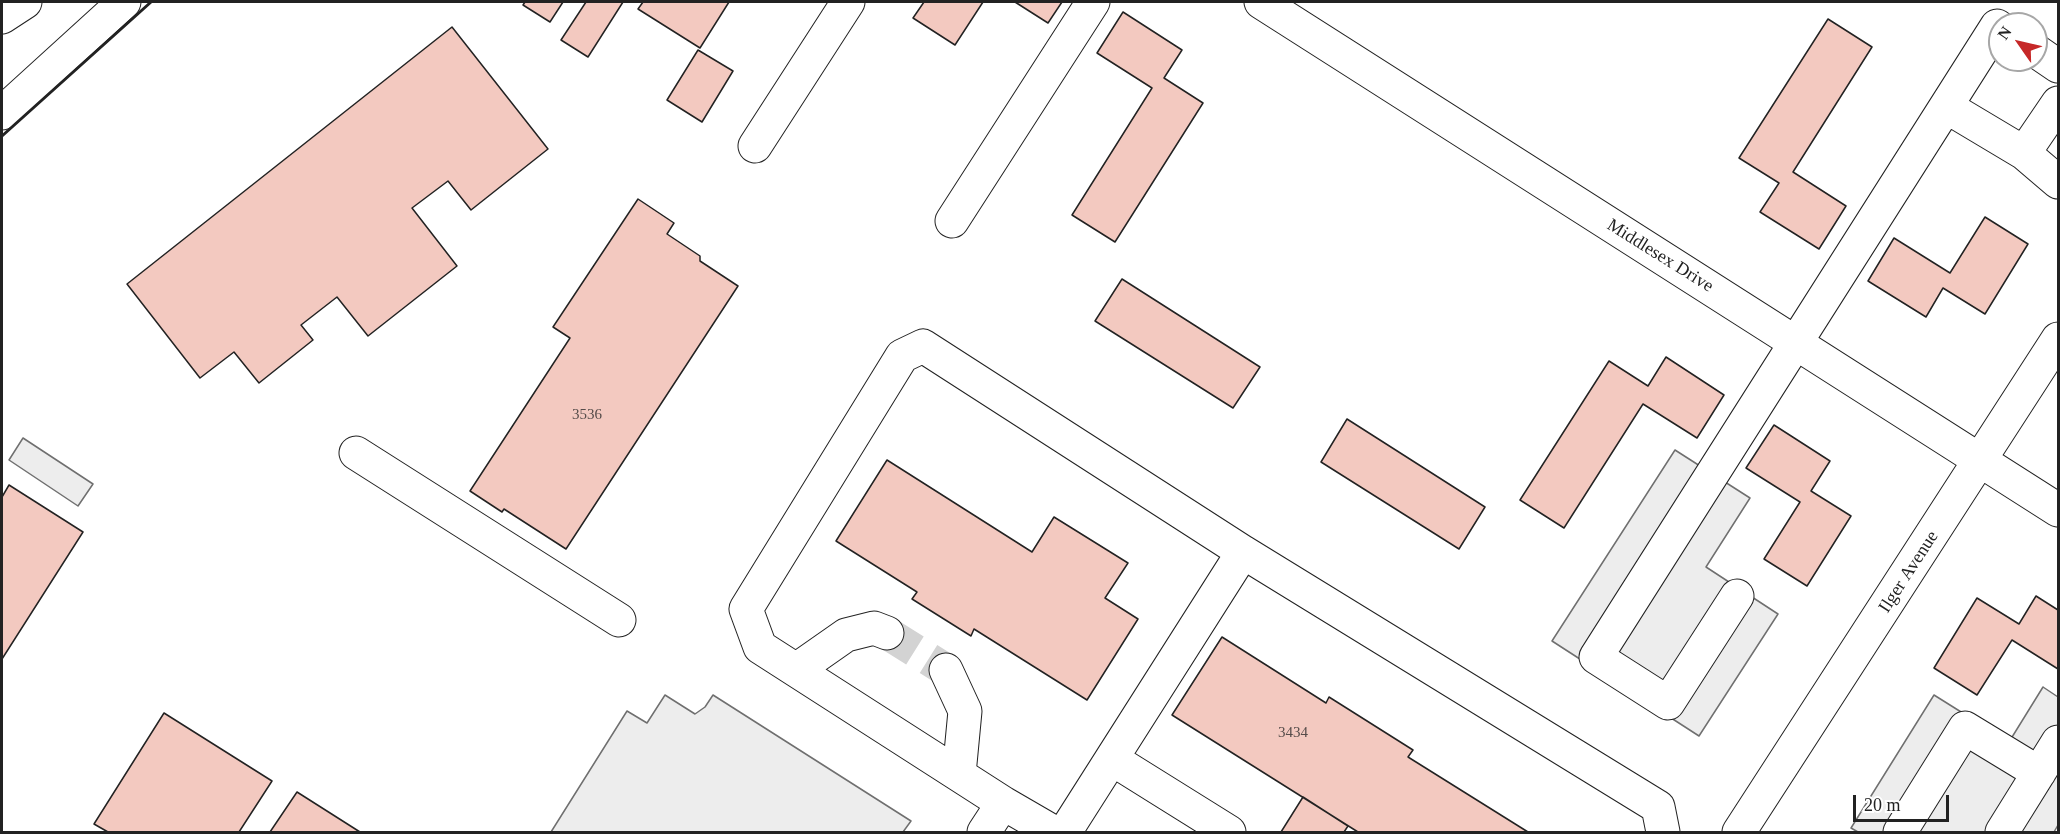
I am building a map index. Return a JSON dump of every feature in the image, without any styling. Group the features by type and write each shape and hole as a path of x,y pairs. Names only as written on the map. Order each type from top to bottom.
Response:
{"main road":[{"path":"2,17 25,2"},
{"path":"2,113 124,2"},
{"path":"755,146 848,2"},
{"path":"952,221 1093,2"},
{"name":"Middlesex Drive","path":"1261,2 2058,510"},
{"path":"1737,596 1668,703 1596,657 1988,41"},
{"path":"2024,153 2058,103"},
{"path":"1947,107 2024,153 2058,182"},
{"name":"Ilger Avenue","path":"1739,832 2058,339"},
{"path":"1053,832 760,647 746,609 902,356 923,346 1243,552 1658,807 1663,832"},
{"path":"356,453 619,620"},
{"path":"1065,832 1243,552"},
{"path":"796,670 846,635 874,628 887,633"},
{"path":"946,670 965,711 959,774"},
{"path":"1900,832 1965,728 2039,773"},
{"path":"2002,832 2058,741"},
{"path":"1112,759 1229,832"},
{"path":"984,832 1003,802"}],"shaded area":[{"path":"23,438 93,484 78,506 9,460"},
{"path":"1675,450 1750,498 1706,567 1778,614 1699,736 1552,641"},
{"path":"2043,687 2058,697 2058,825 2054,832 1858,832 1851,828 1934,695 2009,742"},
{"path":"665,695 695,714 705,707 713,695 911,821 903,832 551,832 627,711 647,723"}],"building":[{"path":"525,2 563,2 550,22 523,5"},
{"path":"586,2 623,2 588,57 561,40"},
{"path":"643,2 729,2 700,48 638,9"},
{"path":"924,2 983,2 955,45 913,18"},
{"path":"1015,2 1062,2 1048,23"},
{"path":"1123,12 1182,50 1164,78 1203,103 1115,242 1072,215 1152,88 1097,53"},
{"path":"1828,19 1872,47 1793,172 1846,206 1819,249 1760,212 1779,183 1739,158"},
{"path":"452,27 548,149 471,210 448,181 412,208 457,266 368,336 337,297 301,325 313,340 259,383 234,352 200,378 127,284"},
{"path":"698,50 733,71 702,122 667,100"},
{"path":"638,199 674,223 667,234 700,256 700,261 738,286 566,549 504,509 502,512 470,491 570,338 553,327"},
{"path":"1985,217 2028,244 1985,314 1943,288 1926,317 1868,281 1894,238 1950,273"},
{"path":"1122,279 1260,367 1233,408 1095,321"},
{"path":"1666,357 1724,395 1697,438 1643,404 1564,528 1520,500 1609,361 1648,386"},
{"path":"1347,419 1485,507 1459,549 1321,462"},
{"path":"1774,425 1830,461 1811,491 1851,516 1807,586 1764,559 1800,502 1746,468"},
{"path":"887,460 1032,552 1054,517 1128,563 1105,598 1138,619 1087,700 974,629 971,636 912,599 917,592 836,541"},
{"path":"9,485 83,532 2,659 2,497"},
{"path":"2036,596 2058,610 2058,669 2012,640 1977,695 1934,668 1977,598 2019,624"},
{"path":"1222,637 1326,703 1329,697 1413,750 1408,757 1528,832 1358,832 1172,715"},
{"path":"164,713 272,781 239,832 108,832 94,824"},
{"path":"297,792 360,832 270,832"},
{"path":"1303,797 1348,826 1344,832 1281,832"}],"tunnel":[{"path":"887,633 946,670"}],"wall":[{"path":"2,136 151,2"}]}
